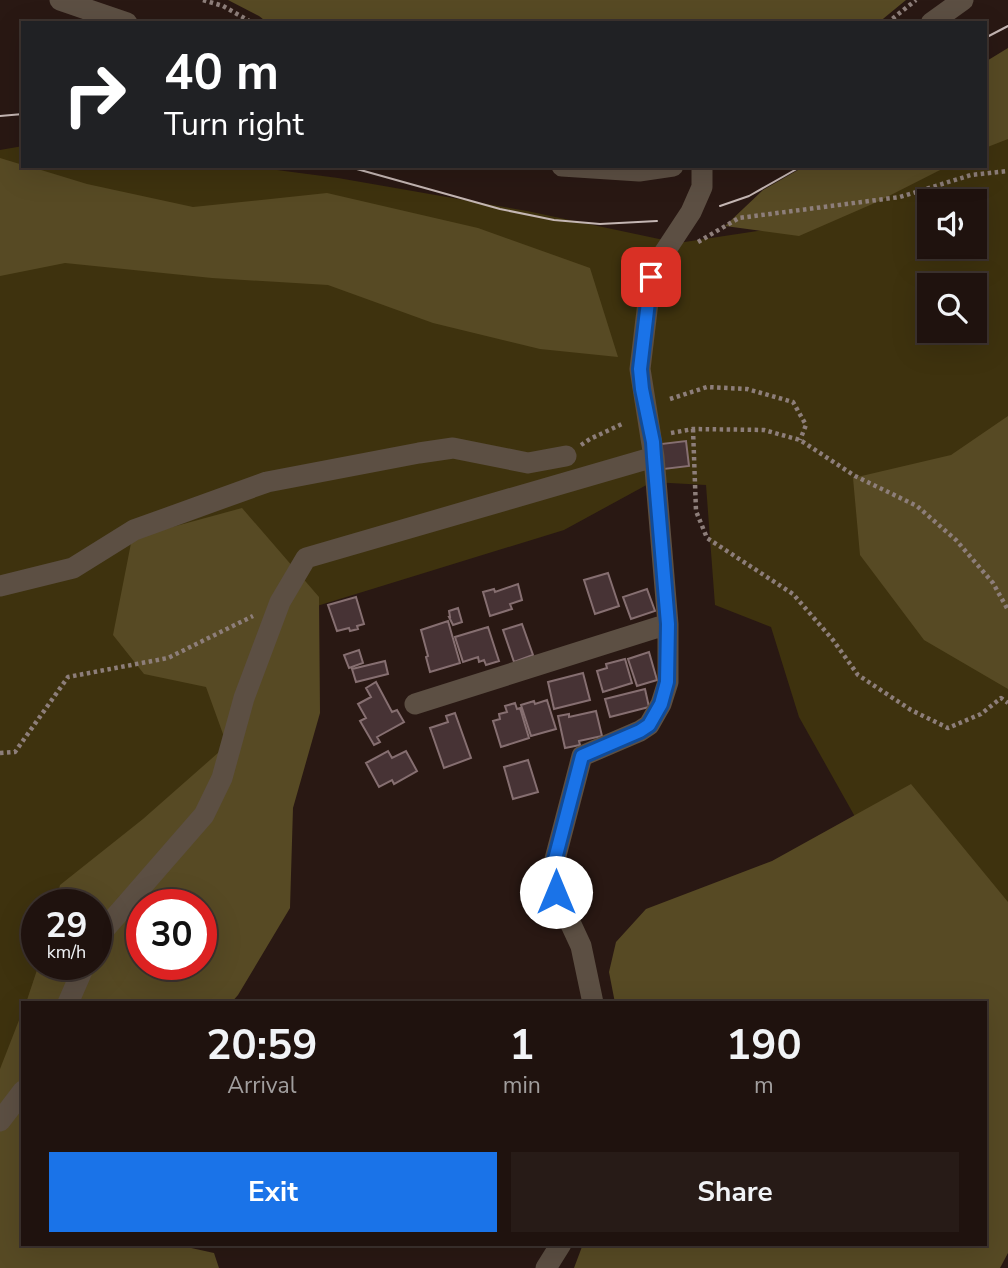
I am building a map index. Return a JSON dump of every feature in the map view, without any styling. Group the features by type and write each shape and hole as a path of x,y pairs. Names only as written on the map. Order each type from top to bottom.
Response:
{"street":[{"path":"60,0 121,21"},
{"path":"934,21 963,0"},
{"path":"593,168 639,171 659,168"},
{"path":"593,1001 581,946 556,892 554,863 582,756 649,725 661,704 667,682 668,624 653,447 640,369 651,277 691,212 702,187 702,168"},
{"path":"112,921 204,815 222,778 244,698 280,602 306,558 653,447"},
{"path":"0,586 73,568 134,530 267,482 453,448 528,463 566,456"},
{"path":"415,704 668,624"},
{"path":"69,1001 78,980"},
{"path":"0,1121 21,1094"},
{"path":"547,1268 560,1246"}],"path":[{"path":"203,0 223,6 249,21"},
{"path":"890,21 916,0"},
{"path":"693,245 738,218 900,197 971,175 1008,171"},
{"path":"670,399 707,387 747,389 793,402 806,425 800,440"},
{"path":"693,429 696,511 707,538 793,594 833,640 858,676 911,710 948,728 981,714 1001,698 1008,703"},
{"path":"653,447 693,429 764,430 800,440 855,475 917,506 956,540 993,583 1008,610"},
{"path":"0,753 15,752 68,677 168,658 280,602"}],"shaded area":[{"path":"228,0 906,0 880,21 265,21"},
{"path":"1008,48 1008,139 987,147 987,61"},
{"path":"1008,91 1008,979 858,822 799,717 771,627 715,605 706,485 652,482 564,530 317,606 275,706 100,889 21,889 21,980 49,980 41,1001 21,1001 21,1051 0,1109 0,150 21,146 21,168 261,168 338,178 527,211 678,243 777,228 903,168 987,168 987,105"},
{"path":"0,158 21,164 21,168 35,168 87,184 193,207 327,193 478,228 590,268 618,357 540,349 433,323 328,285 212,278 65,263 0,276"},
{"path":"802,168 944,168 877,202 799,236 725,226 763,190"},
{"path":"1008,416 1008,689 924,640 860,555 853,478 951,455"},
{"path":"242,508 319,597 320,713 293,808 290,908 233,1001 27,1001 34,980 112,980 112,889 59,889 60,885 143,819 227,745 206,687 144,674 113,635 132,538"},
{"path":"911,784 1008,902 1008,1253 1000,1268 574,1268 582,1246 987,1246 987,1001 615,1001 609,972 616,942 646,909 772,861"},
{"path":"21,1015 21,1246 182,1246 214,1253 219,1268 0,1268 0,1069"}],"building":[{"path":"686,441 689,466 664,469 661,444"},
{"path":"608,573 619,606 595,614 584,580"},
{"path":"518,584 522,600 510,604 512,609 490,616 483,592 494,589 495,592"},
{"path":"647,589 655,611 631,619 623,597"},
{"path":"356,597 364,624 357,626 358,629 337,631 328,605"},
{"path":"458,608 462,622 453,625 449,611"},
{"path":"448,621 460,663 430,672 421,630"},
{"path":"522,624 533,655 514,662 503,630"},
{"path":"488,627 499,661 486,665 484,660 479,662 478,657 463,662 455,637"},
{"path":"359,650 363,663 349,668 344,655"},
{"path":"649,652 657,680 637,686 628,659"},
{"path":"625,659 632,683 603,692 597,671 607,668 606,664"},
{"path":"385,661 388,674 356,682 352,669"},
{"path":"583,673 590,700 554,709 548,682"},
{"path":"376,682 392,712 397,710 404,722 377,737 380,742 374,745 360,721 366,718 358,704 371,697 366,688"},
{"path":"645,689 649,707 610,717 605,699"},
{"path":"547,700 556,729 531,736 521,705"},
{"path":"515,703 517,709 520,708 529,738 501,747 493,721 500,719 499,714 507,712 505,706"},
{"path":"596,711 602,736 579,741 580,745 565,748 558,716 569,714 569,717"},
{"path":"455,713 471,758 444,768 430,728 448,722 446,716"},
{"path":"388,751 392,758 406,751 417,771 394,784 392,780 379,787 366,763"},
{"path":"528,760 538,792 513,799 504,767"}],"tram line":[{"path":"987,37 1008,26"},
{"path":"0,116 21,114"},
{"path":"353,168 500,209 554,220 600,224 657,221"},
{"path":"720,206 749,196 798,168"}],"route":[{"path":"556,892 554,863 582,756 649,725 661,704 667,682 668,624 653,442 640,369 651,277"}]}
